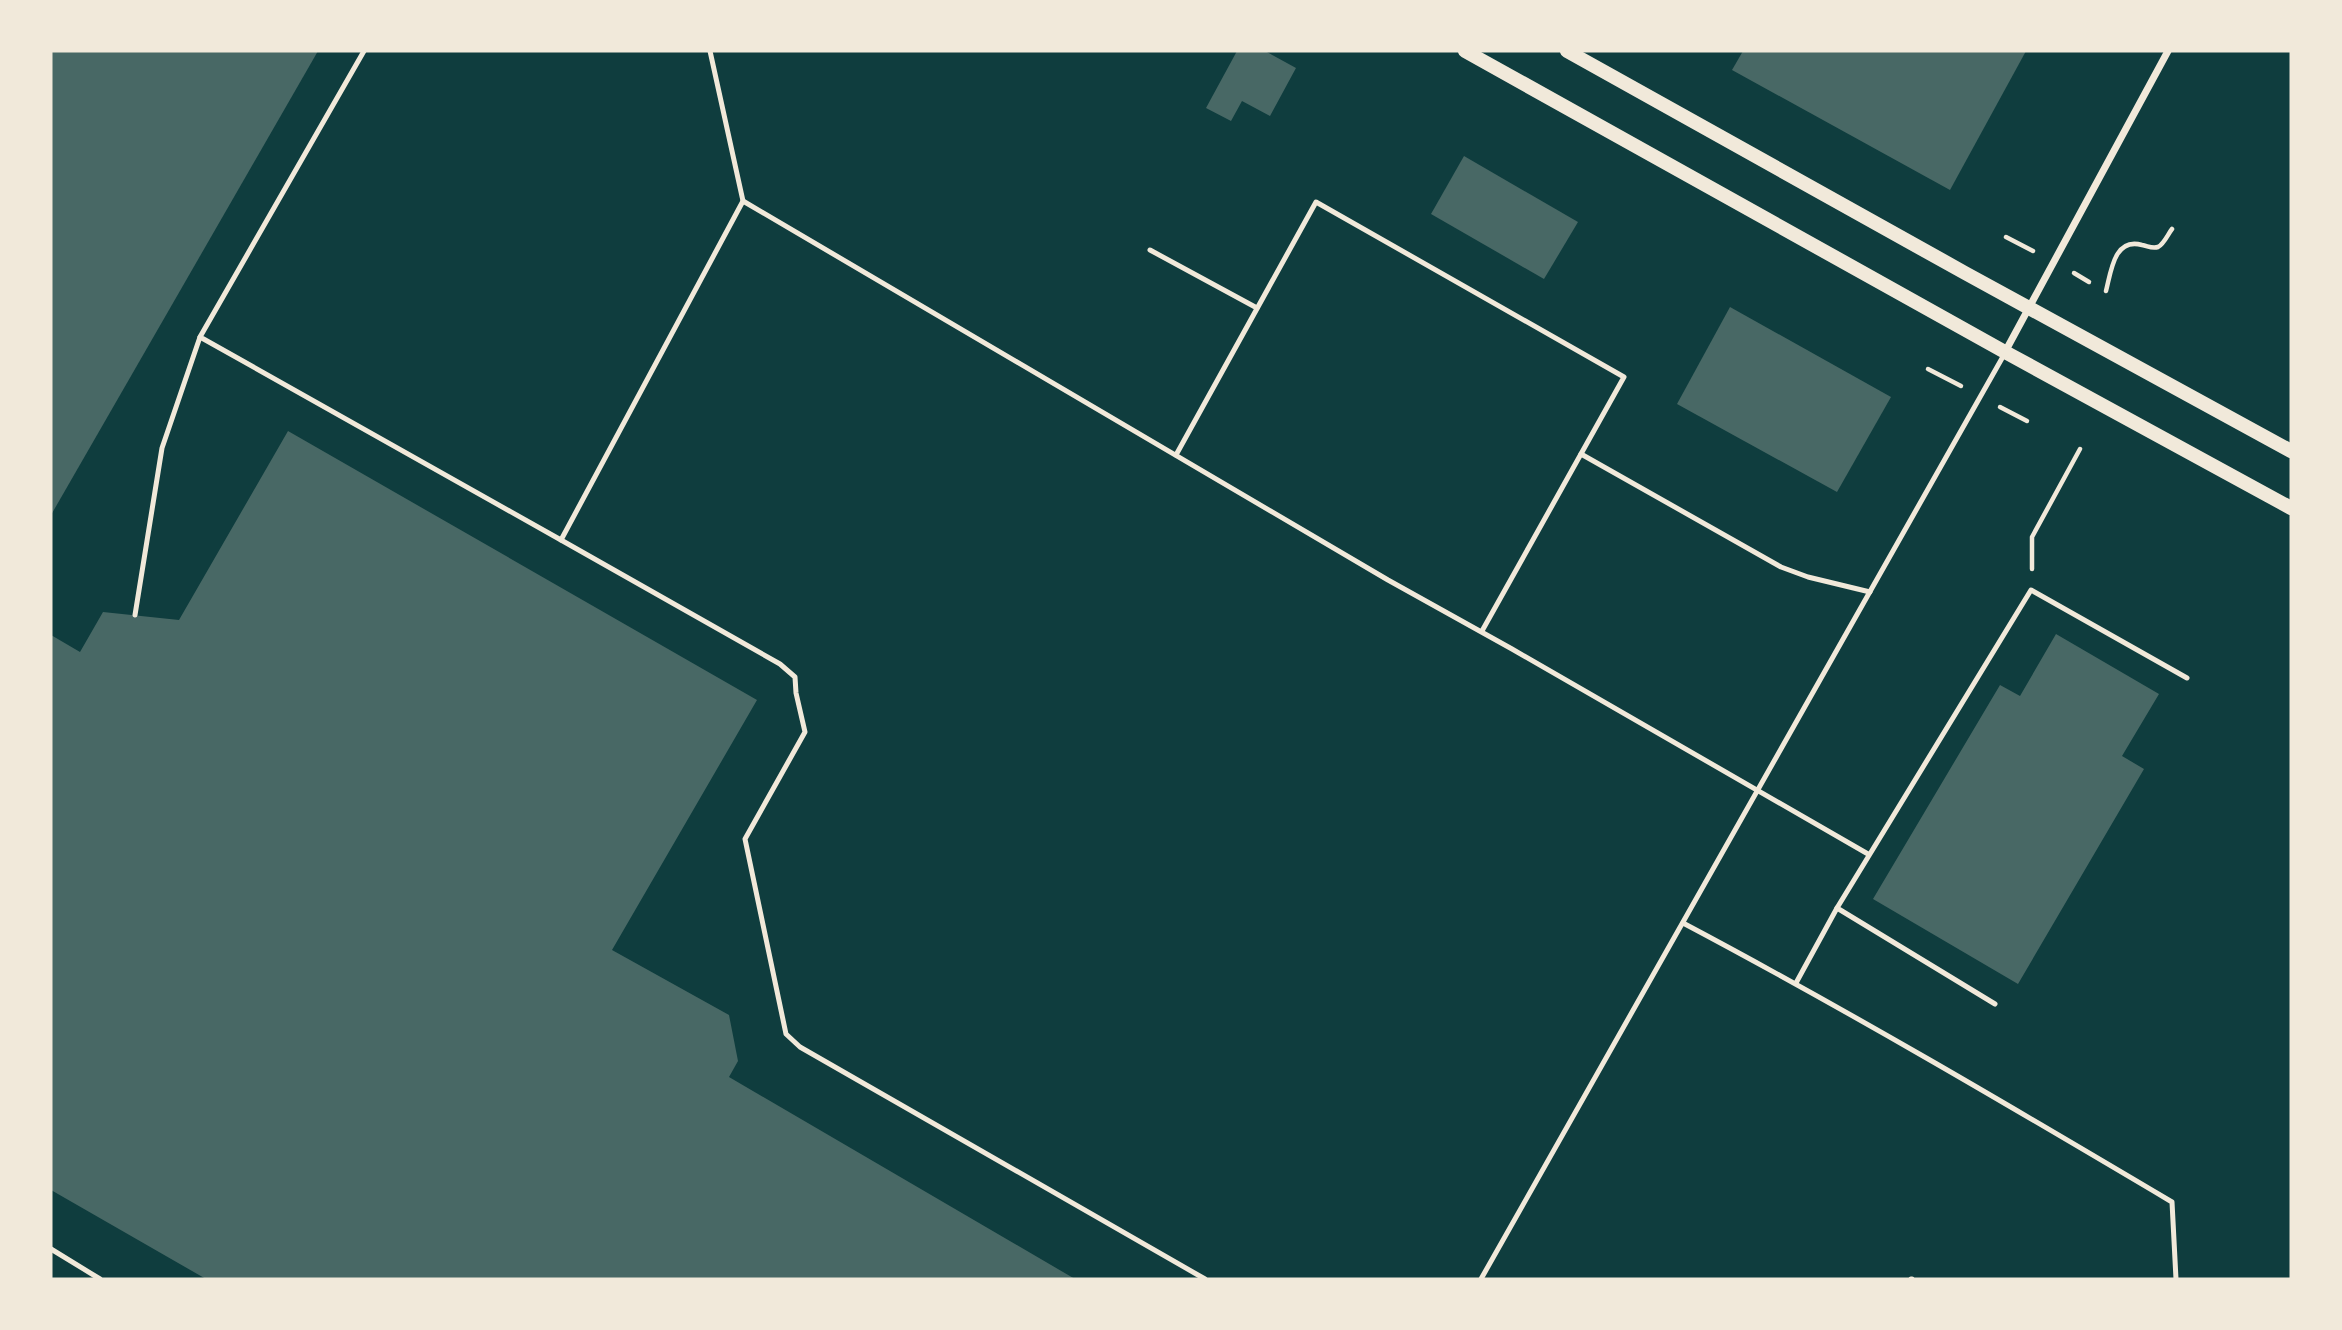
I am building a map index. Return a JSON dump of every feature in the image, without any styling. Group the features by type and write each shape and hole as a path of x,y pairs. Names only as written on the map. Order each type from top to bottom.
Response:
{"main road":[{"path":"1465,51 2291,508"},
{"path":"1567,51 2291,451"}],"street":[{"path":"2005,352 2168,51"}],"lane":[{"path":"135,615 162,448 200,337 364,51"},
{"path":"561,541 743,201 710,51"},
{"path":"743,201 1388,580 1482,631 1868,854"},
{"path":"1175,455 1316,202 1625,377 1482,631"},
{"path":"1150,250 1257,308"},
{"path":"200,337 780,664 795,677 805,732 745,839 786,1034 800,1047 1205,1279"},
{"path":"1481,1279 2005,352"},
{"path":"1581,454 1781,567 1808,578 1870,592"},
{"path":"1796,983 1868,854 2031,590 2187,678"},
{"path":"1837,908 1995,1004"},
{"path":"1683,923 1971,1082 2172,1202 2176,1279"},
{"path":"51,1249 100,1279"}],"path":[{"path":"2106,291 2119,249 2126,244 2137,243 2154,248 2161,246 2172,229"},
{"path":"2031,590 2032,537 2080,449"}],"building":[{"path":"51,51 318,51 51,515"},
{"path":"1237,51 1265,51 1296,68 1270,116 1242,101 1231,121 1206,108"},
{"path":"1743,51 2026,51 1950,190 1732,70"},
{"path":"1464,156 1578,222 1544,279 1431,214"},
{"path":"1730,307 1891,397 1837,492 1677,404"},
{"path":"288,431 757,700 612,950 729,1015 738,1061 729,1077 1075,1279 206,1279 51,1190 51,635 80,652 103,612 179,620"},
{"path":"2056,634 2159,694 2122,756 2144,769 2018,984 1873,899 2000,685 2020,696"}]}
